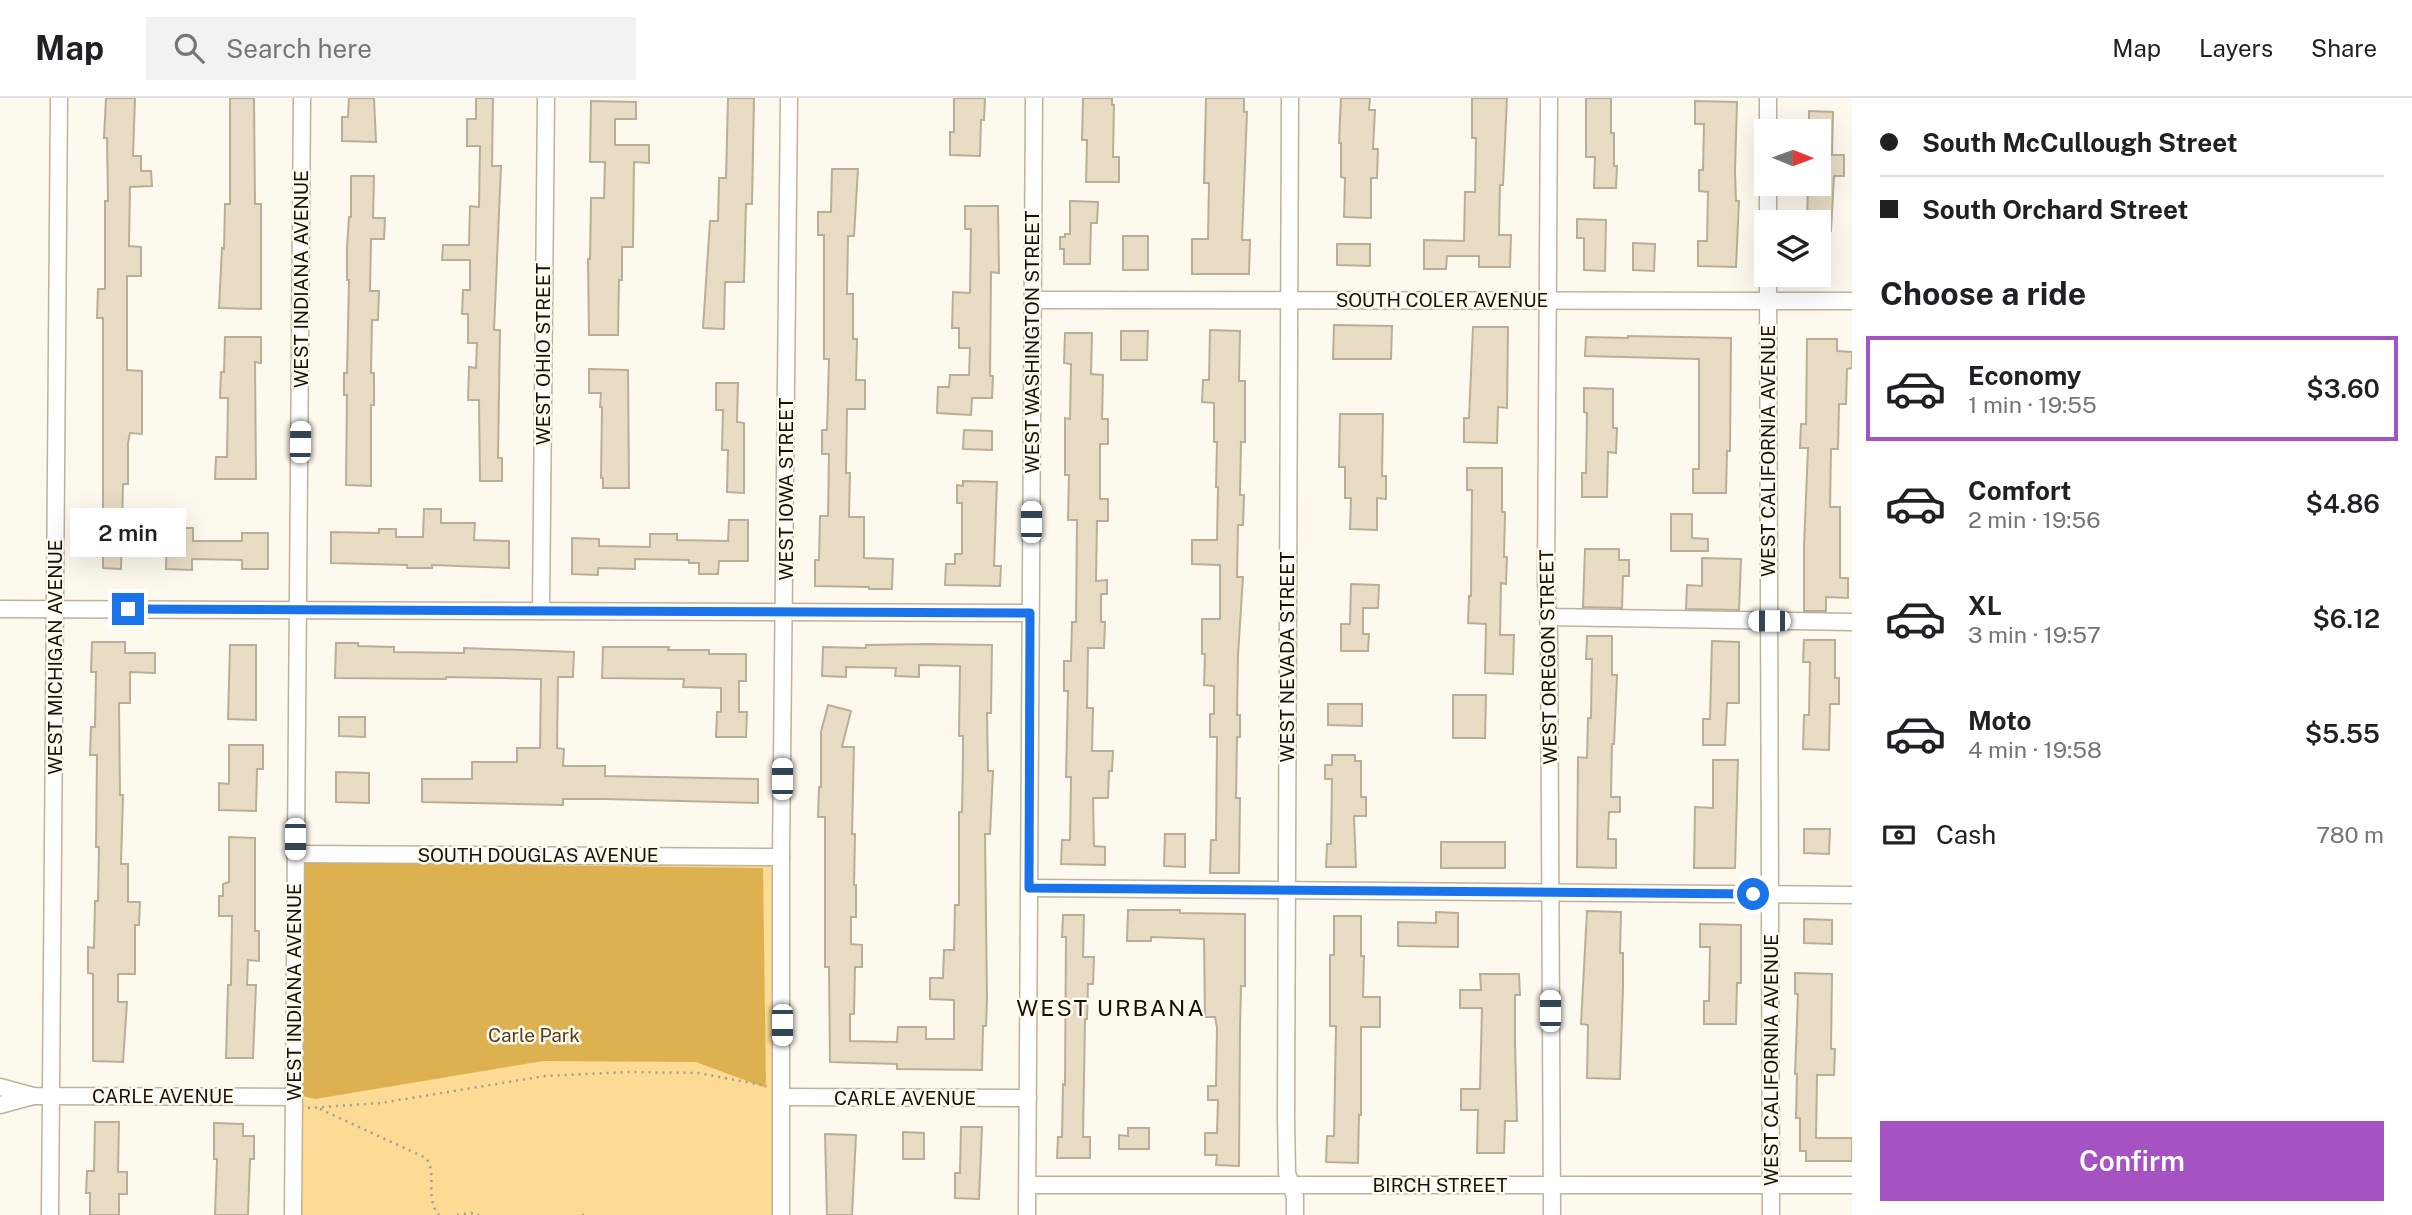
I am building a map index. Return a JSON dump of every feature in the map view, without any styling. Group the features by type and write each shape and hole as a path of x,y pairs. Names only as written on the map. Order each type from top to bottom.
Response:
{"street":[{"name":"WEST MICHIGAN AVENUE","path":"50,1215 59,98"},
{"name":"WEST INDIANA AVENUE","path":"293,1215 299,1102 295,854 302,98"},
{"name":"WEST OHIO STREET","path":"541,611 546,98"},
{"name":"WEST IOWA STREET","path":"782,1215 778,1092 789,98"},
{"name":"WEST WASHINGTON STREET","path":"1027,1215 1034,98"},
{"name":"WEST NEVADA STREET","path":"1290,98 1286,1117 1287,1173 1295,1197 1295,1215"},
{"name":"WEST OREGON STREET","path":"1549,98 1546,582 1552,1215"},
{"path":"1768,98 1768,119"},
{"name":"WEST CALIFORNIA AVENUE","path":"1768,287 1771,1215"},
{"name":"SOUTH COLER AVENUE","path":"1032,300 1852,301"},
{"path":"0,609 1030,613"},
{"path":"1548,617 1852,622"},
{"name":"SOUTH DOUGLAS AVENUE","path":"295,854 781,857"},
{"path":"1029,888 1852,895"},
{"name":"CARLE AVENUE","path":"0,1087 33,1096 299,1102"},
{"name":"CARLE AVENUE","path":"778,1092 1028,1098"},
{"name":"CARLE AVENUE","path":"0,1105 33,1096"},
{"name":"BIRCH STREET","path":"1028,1185 1852,1185"}],"path":[{"path":"315,1108 381,1103 545,1076 615,1073 698,1073 778,1092"},
{"path":"299,1102 326,1110 426,1158 432,1166 430,1192 439,1215"},
{"path":"457,1215 479,1215"}],"green space":[{"name":"Carle Park","path":"295,854 781,857 775,1215 292,1215"},
{"path":"305,862 763,868 766,1088 696,1062 543,1061 315,1099 303,1096"}],"building":[{"path":"106,98 135,98 133,156 141,156 141,171 151,171 152,186 130,187 129,246 141,247 141,276 127,276 127,370 142,371 142,434 130,433 128,443 128,484 123,484 121,569 103,568 103,318 97,318 98,289 105,289 105,201 108,201 107,138 104,138"},
{"path":"230,98 254,98 255,204 261,204 261,309 219,308 225,204 230,204"},
{"path":"349,98 374,98 376,142 342,141 342,117 348,117"},
{"path":"476,98 493,98 492,166 501,166 494,330 500,330 498,458 502,458 502,481 480,481 479,400 468,400 469,367 476,368 477,343 468,343 468,314 462,314 463,290 470,290 470,260 442,260 443,245 469,245 470,206 479,207 480,146 467,146 467,119 476,119"},
{"path":"728,98 754,98 752,204 746,204 744,282 725,282 724,329 703,328 710,221 718,221 719,178 726,178"},
{"path":"954,98 985,98 980,156 950,155 950,132 954,132"},
{"path":"1083,98 1112,98 1113,157 1119,157 1119,182 1086,182 1087,140 1082,140"},
{"path":"1206,98 1244,98 1244,112 1247,112 1242,240 1250,240 1249,274 1192,274 1192,239 1208,239 1209,183 1204,183"},
{"path":"1341,98 1370,98 1369,110 1375,110 1373,149 1378,149 1377,178 1371,178 1371,218 1344,217 1345,178 1341,177 1339,143"},
{"path":"1472,98 1507,98 1499,235 1511,235 1510,267 1479,267 1479,256 1447,256 1446,269 1424,269 1424,240 1464,241 1465,192 1475,192 1476,138 1472,138"},
{"path":"1586,98 1611,98 1611,133 1614,133 1614,166 1617,166 1616,188 1594,188 1595,157 1586,157"},
{"path":"591,101 636,102 636,119 615,119 615,145 649,145 649,163 634,162 633,247 622,247 618,335 589,335 588,259 591,198 604,198 605,162 590,162"},
{"path":"1695,101 1737,102 1735,171 1736,201 1739,201 1736,267 1698,266 1698,241 1707,241 1708,192 1699,191 1699,170 1703,170 1704,124 1695,124"},
{"path":"1809,111 1833,112 1832,155 1844,155 1844,176 1834,176 1831,231 1831,210 1807,210 1808,196 1831,196 1831,119 1809,119"},
{"path":"832,169 858,169 854,236 848,236 847,294 853,294 853,339 857,339 856,380 865,380 865,409 847,409 846,473 850,473 849,517 864,517 864,558 893,559 892,589 815,586 815,560 819,560 820,516 828,516 829,454 822,454 822,430 827,430 829,359 824,359 824,235 818,235 818,212 831,212"},
{"path":"351,176 374,176 373,218 385,218 384,239 371,239 370,291 379,291 378,320 372,320 371,373 374,373 374,405 371,405 371,486 346,485 347,395 344,395 344,373 347,373 347,248 351,217"},
{"path":"1070,201 1098,202 1097,223 1091,223 1090,264 1064,264 1064,249 1060,249 1060,237 1070,234"},
{"path":"965,206 998,206 999,273 991,272 992,398 972,398 971,415 937,413 938,387 949,387 950,375 969,375 970,348 959,348 959,328 952,328 953,292 970,293 971,229 965,229"},
{"path":"1577,219 1606,220 1605,271 1584,270 1584,238 1577,238"},
{"path":"1123,236 1148,236 1148,270 1123,270"},
{"path":"1633,243 1655,244 1654,271 1633,270"},
{"path":"1337,244 1370,244 1370,266 1337,265"},
{"path":"1334,325 1392,326 1391,359 1333,359"},
{"path":"1473,327 1508,327 1507,408 1498,407 1497,443 1464,442 1464,418 1469,418"},
{"path":"1210,330 1240,331 1239,381 1245,381 1245,442 1241,442 1240,495 1244,495 1243,525 1238,525 1237,577 1243,577 1237,715 1240,715 1236,798 1240,798 1239,873 1210,873 1211,840 1216,840 1217,737 1210,737 1210,714 1214,714 1214,686 1204,685 1202,619 1220,619 1220,565 1192,564 1192,540 1217,540 1218,487 1214,403 1202,402 1203,380 1209,380"},
{"path":"1121,331 1148,331 1147,360 1121,360"},
{"path":"1065,333 1092,333 1091,374 1103,375 1102,419 1108,419 1108,444 1100,444 1100,499 1108,499 1108,521 1097,521 1096,581 1107,580 1107,594 1101,594 1101,622 1105,622 1104,648 1088,648 1087,708 1093,708 1092,751 1113,751 1108,798 1093,798 1094,846 1105,847 1105,865 1061,864 1062,840 1070,840 1071,777 1066,777 1068,691 1064,691 1064,661 1071,661 1072,622 1076,622 1077,520 1068,520 1069,475 1065,475 1065,418 1070,419 1071,364 1064,363"},
{"path":"225,337 261,337 261,363 255,362 256,479 215,479 216,457 227,457 228,398 220,398"},
{"path":"1586,337 1731,338 1730,451 1727,451 1726,493 1693,493 1693,469 1699,469 1699,359 1585,356"},
{"path":"1807,339 1837,339 1837,351 1852,352 1852,368 1847,369 1846,404 1839,404 1838,449 1831,449 1830,507 1840,507 1840,578 1848,578 1848,598 1826,597 1826,611 1804,611 1808,448 1800,448 1801,424 1806,424"},
{"path":"589,369 628,370 629,488 603,488 601,393 589,393"},
{"path":"716,383 738,383 737,422 744,423 744,493 727,492 728,450 722,450 723,410 716,410"},
{"path":"1584,388 1613,389 1613,428 1617,428 1616,453 1608,452 1607,497 1582,497 1582,473 1586,473 1587,413 1584,412"},
{"path":"1340,414 1383,414 1382,476 1386,476 1386,499 1377,498 1377,530 1350,529 1351,498 1345,498 1345,467 1339,467"},
{"path":"964,430 992,431 992,450 963,449"},
{"path":"1467,468 1502,468 1504,557 1507,557 1506,584 1501,583 1500,635 1514,635 1513,674 1485,673 1486,624 1468,623 1471,596 1472,490 1467,490"},
{"path":"963,481 997,482 994,566 1001,566 1000,586 945,585 946,564 955,564 955,554 962,554 962,503 957,503 957,485 963,486"},
{"path":"424,509 441,509 441,523 475,523 474,540 509,541 509,568 432,565 432,568 407,568 407,565 331,563 331,532 379,533 379,529 396,529 396,537 423,537"},
{"path":"1671,514 1692,514 1692,538 1708,539 1708,551 1671,551"},
{"path":"729,520 748,520 748,561 719,561 718,574 699,574 699,563 689,563 689,560 635,559 635,569 598,568 598,575 572,574 572,538 599,539 599,546 650,547 650,534 677,534 677,540 728,541"},
{"path":"167,528 193,528 193,541 242,541 242,533 268,533 268,569 242,569 242,560 192,559 192,570 166,569"},
{"path":"1585,549 1619,549 1619,560 1629,560 1629,576 1623,576 1622,608 1583,607"},
{"path":"1702,558 1741,559 1739,610 1686,609 1687,585 1702,586"},
{"path":"1351,584 1379,585 1378,608 1363,608 1363,634 1369,634 1368,651 1341,651 1341,624 1350,624"},
{"path":"1587,636 1612,636 1612,675 1617,675 1611,797 1620,797 1620,812 1609,812 1608,839 1616,839 1616,868 1577,867 1578,757 1587,758 1588,718 1591,718 1592,659 1586,659"},
{"path":"1804,640 1835,640 1835,678 1839,678 1839,704 1830,704 1829,750 1803,749 1804,715 1809,715 1810,662 1803,662"},
{"path":"1712,641 1739,642 1739,703 1727,703 1725,745 1703,745 1703,719 1710,719"},
{"path":"92,642 125,642 125,653 155,653 155,673 130,672 130,703 119,703 120,795 123,795 121,864 128,864 128,902 140,902 139,925 135,925 135,974 118,974 118,1002 127,1002 123,1062 93,1061 93,974 88,973 88,947 94,948 99,847 96,847 97,755 90,755 91,727 95,727 96,672 91,672"},
{"path":"336,643 394,647 394,652 464,653 464,648 574,652 573,677 558,677 557,748 564,749 563,766 605,766 605,776 758,779 758,803 604,799 563,799 563,805 422,802 422,779 472,779 472,762 517,762 517,748 540,748 541,679 335,678"},
{"path":"230,645 256,645 256,720 228,719"},
{"path":"866,645 992,645 991,713 987,713 988,771 993,771 990,834 985,834 987,999 982,1070 897,1069 897,1064 830,1062 829,967 825,967 825,817 818,817 821,732 828,705 851,711 842,747 854,747 852,834 855,834 856,917 851,917 851,944 862,945 862,967 855,967 854,1014 850,1014 850,1041 897,1042 898,1027 926,1027 926,1039 954,1039 954,1000 930,999 930,978 943,978 944,950 954,950 955,905 959,905 959,812 962,812 963,759 963,736 959,736 960,666 919,665 919,677 895,676 896,668 846,667 846,677 822,676 823,647 866,648"},
{"path":"603,647 669,647 668,650 709,650 709,654 746,654 746,681 739,681 739,712 747,712 746,737 716,737 717,712 721,712 721,688 683,687 684,679 602,678"},
{"path":"1453,695 1486,695 1485,738 1453,738"},
{"path":"1328,704 1362,704 1362,726 1328,725"},
{"path":"339,717 365,717 365,737 339,736"},
{"path":"229,745 263,745 263,769 257,769 256,811 219,810 219,783 229,784"},
{"path":"1332,755 1355,755 1355,761 1361,761 1361,797 1366,797 1366,816 1354,816 1356,867 1326,867 1327,844 1331,844 1332,779 1325,779 1325,765 1332,765"},
{"path":"1713,760 1738,760 1735,868 1694,868 1695,807 1713,808"},
{"path":"336,772 369,773 369,803 336,802"},
{"path":"1804,829 1830,829 1829,854 1804,853"},
{"path":"1165,834 1185,834 1185,867 1164,866"},
{"path":"229,837 255,838 255,931 259,931 259,961 248,960 247,985 256,985 253,1058 226,1058 232,916 219,916 219,896 223,896 223,884 229,882"},
{"path":"1441,842 1505,842 1505,868 1441,868"},
{"path":"1128,910 1245,914 1245,986 1241,986 1240,1028 1239,1166 1216,1165 1217,1155 1205,1155 1205,1133 1217,1133 1218,1100 1208,1100 1208,1086 1216,1086 1217,1028 1215,1017 1205,1017 1204,939 1151,937 1151,941 1127,941"},
{"path":"1587,911 1621,912 1623,987 1620,1079 1587,1078 1588,1025 1581,1024"},
{"path":"1436,912 1458,913 1458,947 1398,946 1398,922 1436,923"},
{"path":"1063,915 1084,915 1083,957 1094,957 1093,984 1088,984 1085,1019 1083,1137 1090,1137 1090,1158 1057,1158 1058,1137 1062,1137 1063,1084 1065,1085 1066,937 1062,937"},
{"path":"1334,916 1361,916 1363,997 1380,997 1380,1027 1361,1027 1358,1163 1326,1162 1327,1136 1334,1136 1336,1026 1330,1026 1330,955 1334,955"},
{"path":"1804,919 1832,920 1832,944 1804,943"},
{"path":"1700,924 1741,925 1741,983 1737,983 1736,1024 1704,1024 1704,1001 1709,1001 1710,947 1700,947"},
{"path":"1795,973 1832,974 1831,1049 1835,1049 1834,1075 1817,1075 1816,1138 1852,1138 1852,1161 1806,1161 1806,1151 1800,1151 1800,1118 1796,1118 1798,994 1795,994"},
{"path":"1480,974 1519,974 1520,995 1515,995 1517,1121 1505,1121 1504,1153 1477,1153 1478,1110 1461,1110 1461,1089 1480,1089 1482,1008 1460,1008 1460,990 1481,990"},
{"path":"95,1122 119,1122 118,1172 127,1172 127,1194 119,1194 119,1215 90,1215 90,1193 86,1193 87,1171 94,1171"},
{"path":"214,1123 243,1124 243,1136 254,1136 254,1159 250,1159 248,1215 215,1215 217,1159 214,1159"},
{"path":"961,1127 982,1127 979,1199 955,1198 955,1173 960,1173"},
{"path":"1128,1128 1149,1128 1149,1149 1119,1149 1119,1135 1128,1136"},
{"path":"903,1132 924,1133 924,1159 903,1159"},
{"path":"825,1134 856,1135 852,1215 827,1215"}],"district":[{"name":"WEST URBANA","path":"1111,1008"}],"route":[{"path":"128,609 1030,613 1029,888 1753,894"}]}
